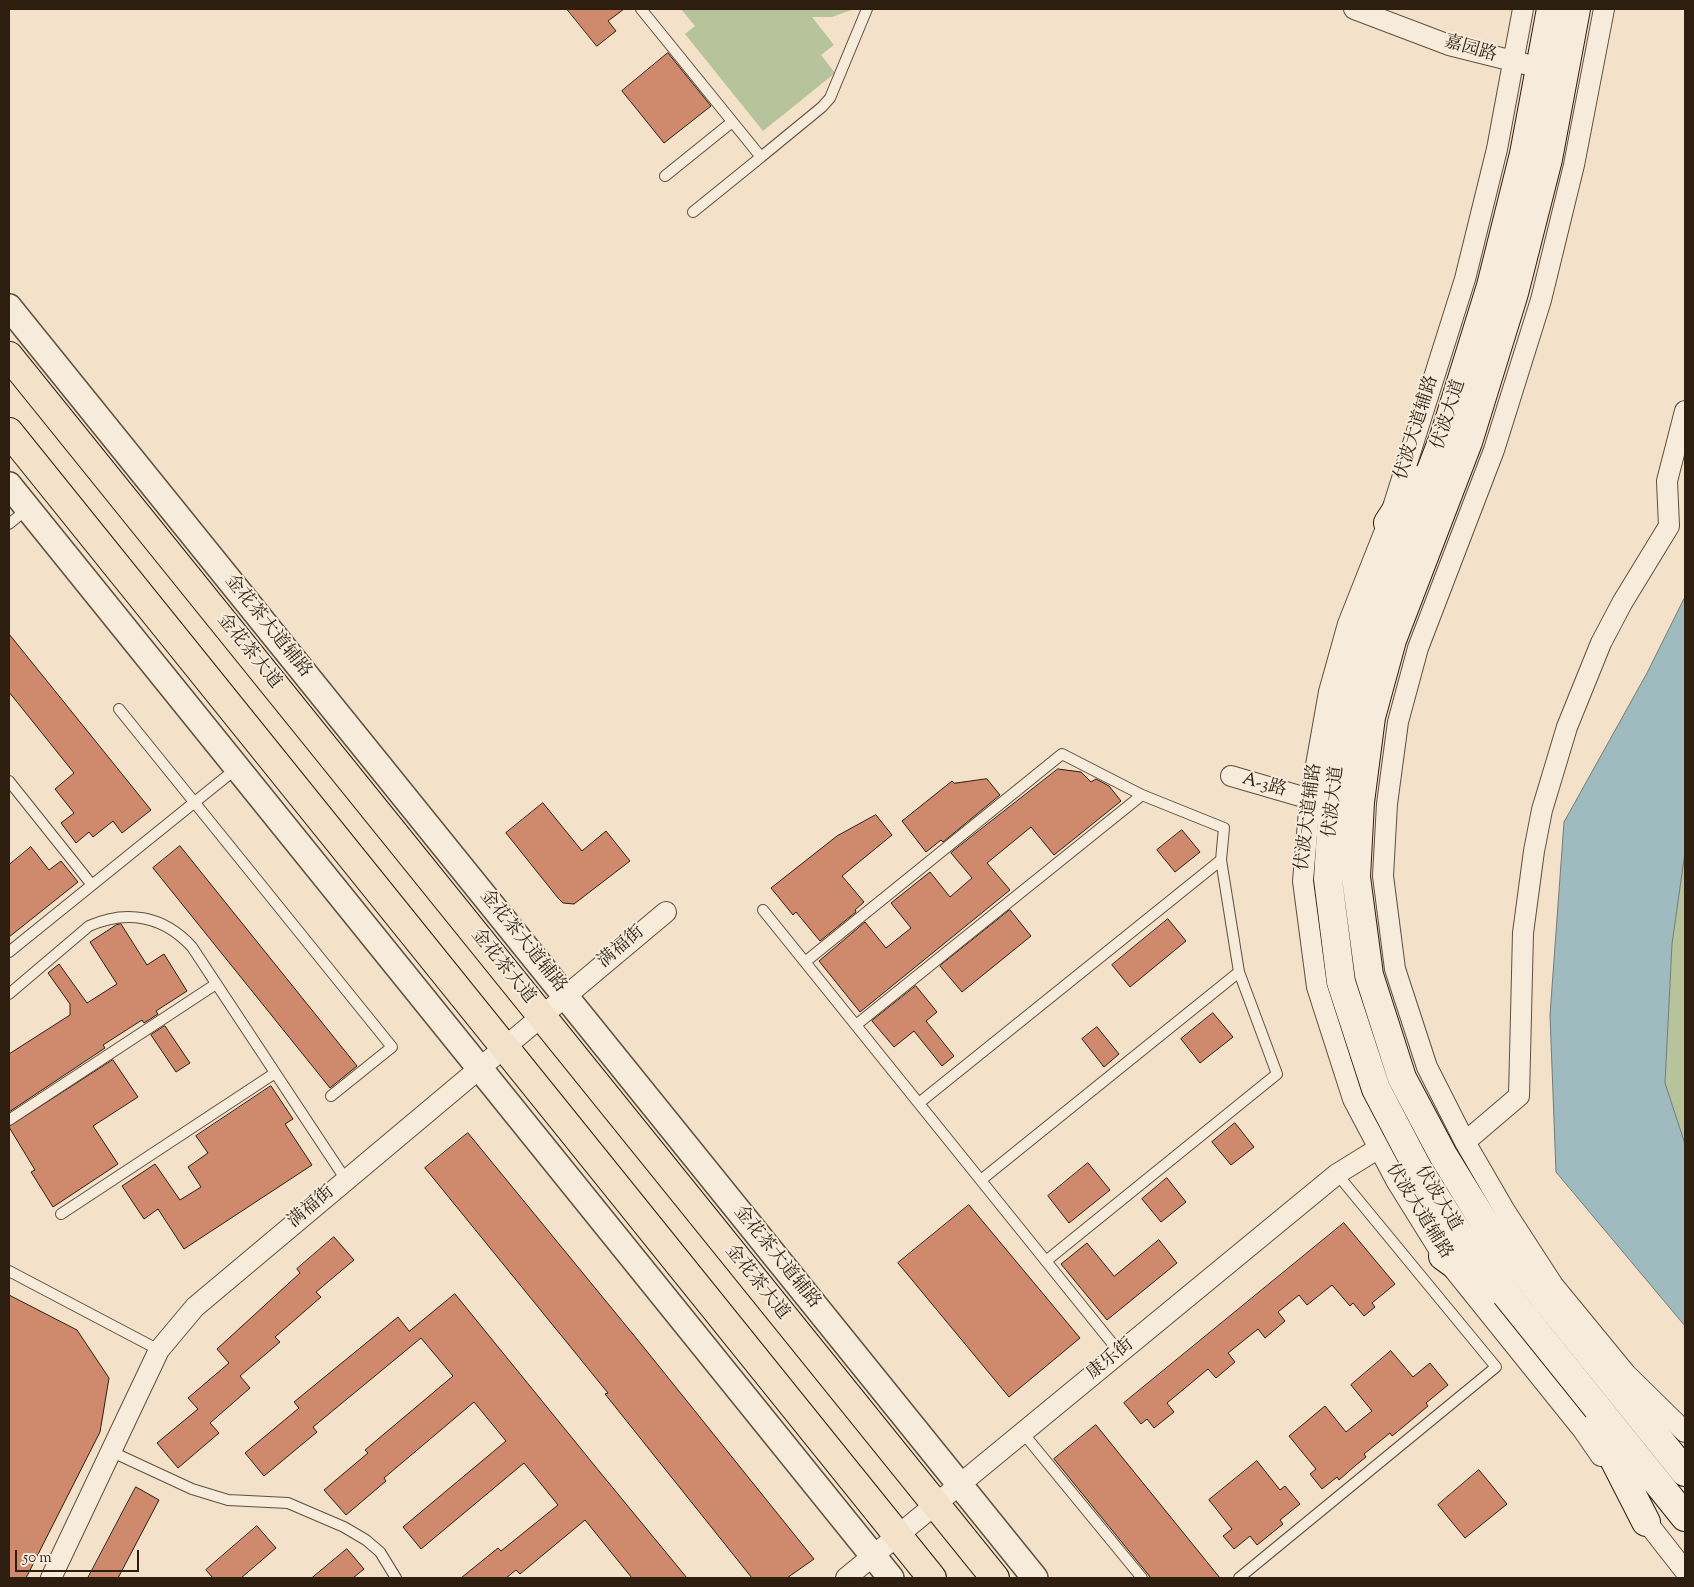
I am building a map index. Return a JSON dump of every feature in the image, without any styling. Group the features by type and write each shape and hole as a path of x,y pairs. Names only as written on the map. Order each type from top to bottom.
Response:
{"highway":[{"name":"金花茶大道","path":"9,356 995,1578"},
{"path":"9,432 932,1578"}],"main road":[{"name":"伏波大道","path":"1551,9 1552,69 1548,159 1514,293 1468,442 1392,640 1371,717 1334,800 1356,877 1369,975 1402,1078 1443,1155 1486,1225 1620,1379 1648,1426 1685,1472"},
{"name":"伏波大道","path":"1576,9 1552,69 1524,154 1491,286 1444,434 1369,632 1346,713 1334,800 1328,879 1341,982 1376,1089 1418,1169 1463,1242 1685,1518"},
{"path":"1388,523 1444,434"},
{"path":"1443,1256 1520,1312"},
{"path":"1571,1376 1646,1522"},
{"path":"1626,1444 1648,1426"}],"street":[{"name":"嘉园路","path":"1354,9 1449,45 1514,62 1591,78"},
{"name":"伏波大道辅路","path":"1524,9 1497,149 1464,279 1388,523 1348,624 1327,701 1334,800 1303,880 1317,987 1353,1099 1397,1182 1443,1256 1583,1430 1646,1522 1685,1571"},
{"path":"1604,9 1574,165 1540,300 1494,450 1418,648 1398,722 1387,804 1383,876 1395,969 1427,1067 1465,1142 1505,1211 1553,1285 1620,1379 1685,1432"},
{"name":"金花茶大道辅路","path":"9,306 1035,1578"},
{"path":"1465,1142 1518,1096 1523,933 1534,850 1542,810 1566,727 1601,644 1622,603 1670,526 1667,482 1685,410"},
{"path":"9,484 891,1578"},
{"name":"A-3路","path":"1231,776 1334,800 1387,804"},
{"name":"满福街","path":"51,1578 159,1350 195,1308 666,912"},
{"name":"康乐街","path":"846,1578 1337,1174 1379,1148"}],"lane":[{"path":"641,9 761,157"},
{"path":"693,212 822,107 830,98 866,9"},
{"path":"665,176 732,122"},
{"path":"9,524 28,508"},
{"path":"119,709 392,1047 331,1096"},
{"path":"805,962 1062,754 1142,795 1224,828 1221,860 1239,972 1277,1074 1046,1260"},
{"path":"9,952 237,768"},
{"path":"9,781 92,885"},
{"path":"856,1026 1142,795"},
{"path":"919,1103 1221,860"},
{"path":"763,910 1120,1352"},
{"path":"9,994 89,926 101,920 128,916 155,920 175,931 192,947 346,1180"},
{"path":"981,1180 1239,972"},
{"path":"9,1120 216,984"},
{"path":"61,1214 275,1073"},
{"path":"1239,1578 1496,1367 1337,1174"},
{"path":"9,1271 159,1350"},
{"path":"1023,1433 1142,1578"},
{"path":"110,1451 192,1489 228,1500 288,1503 366,1540 380,1552 396,1578"}],"green space":[{"path":"681,9 854,9 832,17 812,17 834,45 821,55 835,73 763,131 685,34 695,26"},
{"path":"1685,852 1685,1144 1665,1084 1672,944"}],"water":[{"path":"1685,597 1685,852 1672,944 1665,1083 1685,1144 1685,1326 1556,1172 1550,1015 1564,822 1647,673"}],"building":[{"path":"567,9 624,9 608,21 616,31 597,46"},
{"path":"668,53 711,106 664,143 622,91"},
{"path":"9,634 151,810 122,833 113,821 93,837 89,832 76,843 61,823 74,813 55,789 74,773 9,692"},
{"path":"1058,769 1081,772 1091,782 1096,779 1109,786 1121,801 1054,855 1031,827 987,863 1010,890 860,1012 819,961 865,922 886,948 911,928 891,903 930,872 950,897 972,878 951,853"},
{"path":"987,779 1000,795 943,842 941,840 926,852 902,821 952,781 954,783"},
{"path":"543,803 582,851 606,831 630,861 574,904 563,903 558,898 506,833"},
{"path":"876,815 892,835 842,876 864,902 855,910 856,912 820,941 796,912 793,915 771,888 837,836"},
{"path":"1182,830 1200,852 1175,872 1157,850"},
{"path":"180,846 357,1066 330,1088 153,868"},
{"path":"31,847 49,870 61,861 78,882 9,937 9,865"},
{"path":"1010,910 1031,936 962,992 940,966"},
{"path":"1168,919 1186,941 1130,987 1112,965"},
{"path":"121,924 147,965 164,954 187,991 156,1011 158,1014 144,1023 142,1020 103,1045 105,1048 9,1112 9,1054 70,1015 70,1004 48,973 59,964 87,1003 117,984 90,942 116,925"},
{"path":"916,986 937,1012 926,1021 954,1056 942,1066 914,1031 894,1047 872,1021"},
{"path":"1213,1013 1233,1037 1200,1063 1181,1039"},
{"path":"165,1026 190,1063 176,1072 151,1035"},
{"path":"1097,1027 1119,1054 1104,1067 1082,1039"},
{"path":"113,1060 138,1097 93,1126 118,1164 53,1207 31,1172 35,1170 9,1127"},
{"path":"271,1086 293,1119 285,1124 312,1165 184,1249 158,1209 144,1219 122,1186 155,1164 180,1200 201,1187 188,1167 208,1153 196,1136"},
{"path":"1235,1123 1254,1147 1231,1165 1212,1142"},
{"path":"468,1133 814,1559 787,1578 752,1578 605,1394 608,1393 425,1168"},
{"path":"1088,1163 1110,1190 1069,1223 1048,1196"},
{"path":"1167,1178 1186,1202 1161,1222 1142,1199"},
{"path":"969,1205 1080,1338 1009,1397 898,1263"},
{"path":"1344,1223 1395,1284 1372,1303 1375,1307 1364,1316 1353,1303 1350,1306 1332,1285 1307,1305 1299,1295 1278,1312 1285,1321 1265,1338 1258,1329 1228,1353 1235,1362 1216,1378 1208,1369 1167,1403 1174,1412 1154,1428 1147,1419 1141,1424 1124,1403"},
{"path":"334,1237 354,1260 316,1292 321,1297 275,1337 280,1342 240,1376 250,1388 210,1423 219,1433 178,1468 157,1443 198,1409 188,1398 229,1363 217,1349 300,1273 297,1269"},
{"path":"1159,1240 1177,1263 1107,1320 1061,1264 1087,1243 1114,1276"},
{"path":"455,1294 687,1578 632,1578 585,1520 520,1574 516,1570 506,1578 461,1578 498,1548 501,1551 558,1505 524,1463 421,1549 403,1527 506,1441 474,1402 384,1478 386,1481 346,1515 324,1490 368,1453 365,1450 453,1376 421,1338 313,1427 317,1432 264,1476 245,1453 299,1408 294,1402 398,1317 409,1331"},
{"path":"9,1295 77,1330 109,1378 100,1432 26,1578 9,1578"},
{"path":"1391,1351 1413,1377 1430,1363 1448,1385 1426,1403 1428,1406 1403,1427 1392,1436 1390,1433 1364,1454 1366,1457 1339,1480 1337,1477 1322,1489 1310,1474 1316,1469 1289,1436 1325,1406 1346,1432 1372,1411 1351,1385"},
{"path":"1096,1425 1220,1578 1151,1578 1054,1459"},
{"path":"1257,1461 1280,1490 1285,1486 1300,1504 1280,1520 1283,1524 1257,1545 1250,1536 1234,1549 1223,1536 1232,1529 1209,1500"},
{"path":"1479,1470 1507,1504 1465,1538 1438,1505"},
{"path":"136,1487 159,1500 118,1578 88,1578"},
{"path":"257,1526 276,1548 241,1578 213,1578 206,1570"},
{"path":"347,1549 364,1569 353,1578 312,1578"}]}
